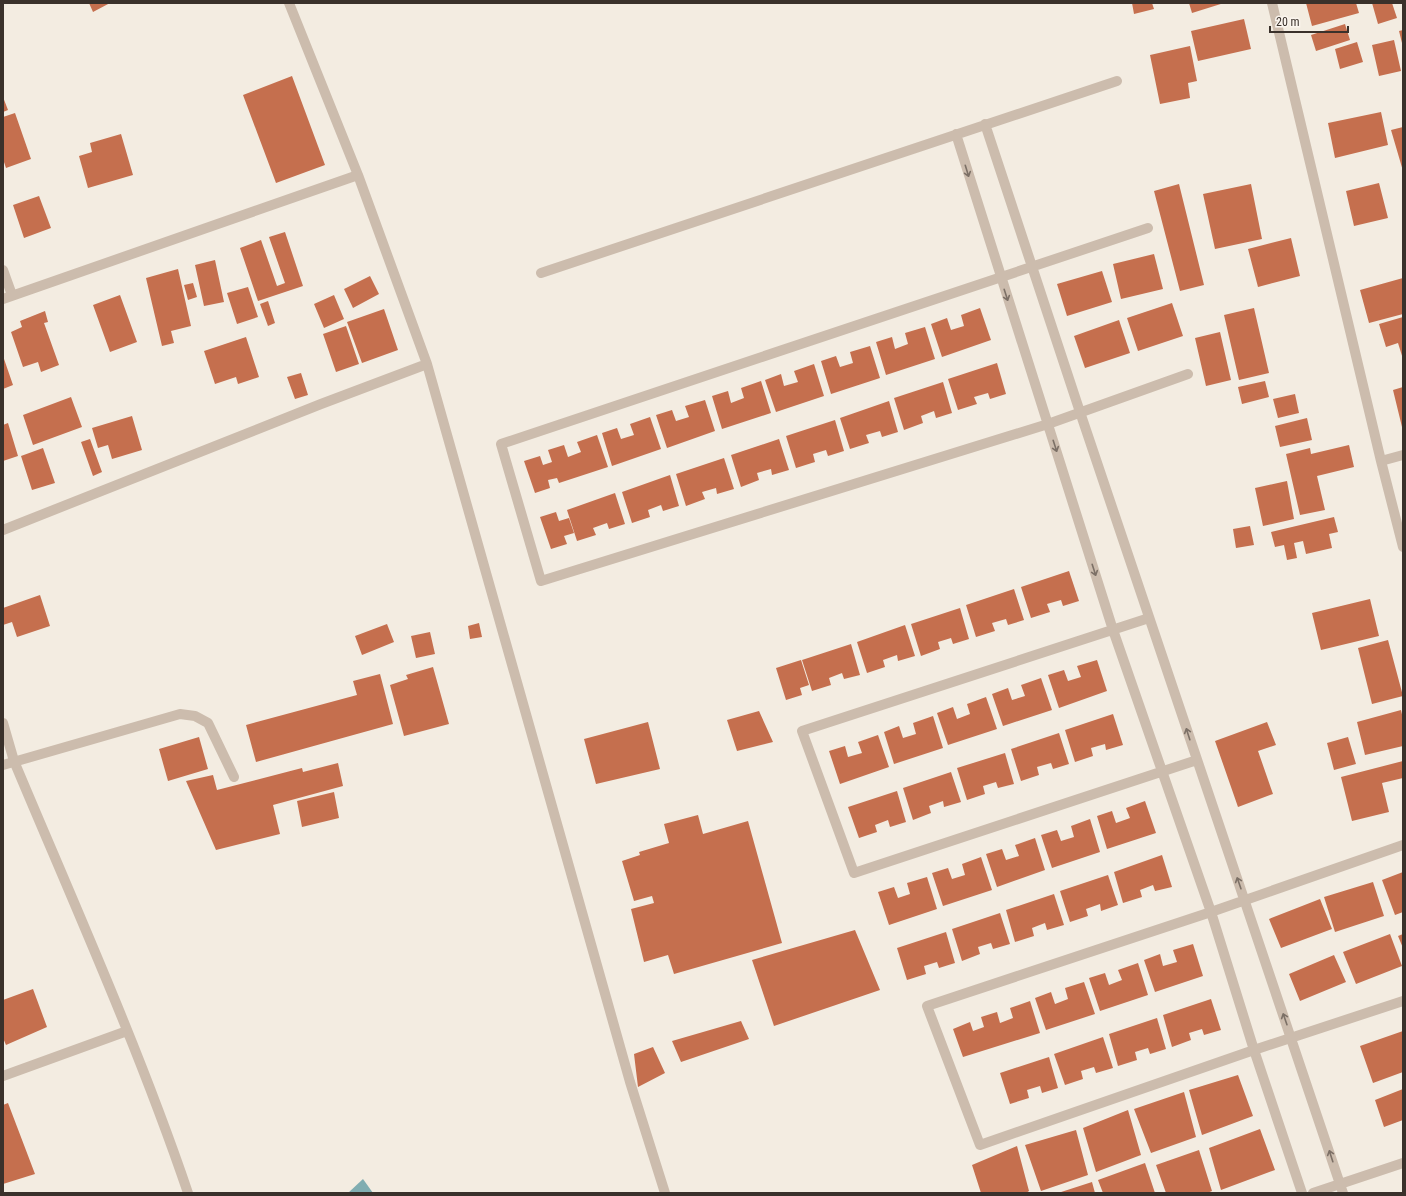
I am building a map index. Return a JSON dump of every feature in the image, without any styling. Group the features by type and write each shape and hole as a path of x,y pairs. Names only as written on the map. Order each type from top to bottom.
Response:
{"street":[{"path":"289,3 358,175 427,364 628,1074 665,1193"},
{"path":"1272,3 1381,461 1403,547"},
{"path":"541,273 1117,81"},
{"path":"985,124 1149,618 1342,1189"},
{"path":"956,134 1000,277 1113,630 1211,912 1254,1050 1302,1193"},
{"path":"3,270 7,297 358,175"},
{"path":"1148,228 501,444 541,580 1048,424 1188,374"},
{"path":"3,530 321,404 427,364"},
{"path":"1381,461 1403,455"},
{"path":"1149,618 802,731 854,873 1197,760"},
{"path":"3,765 180,714 195,716 208,723 234,777"},
{"path":"3,723 14,761 127,1031 171,1142 188,1193"},
{"path":"1403,845 1211,912 927,1006 980,1145 1254,1050 1403,1001"},
{"path":"3,1076 127,1031"},
{"path":"1313,1193 1342,1189 1403,1163"}],"water":[{"path":"363,1179 373,1193 348,1193"}],"building":[{"path":"89,3 110,3 93,12"},
{"path":"1132,3 1152,3 1154,9 1134,14"},
{"path":"1189,3 1224,3 1192,13"},
{"path":"1306,3 1356,3 1359,13 1312,26"},
{"path":"1372,3 1392,3 1397,18 1378,24"},
{"path":"1244,19 1251,49 1198,61 1191,31"},
{"path":"1345,24 1350,40 1316,51 1311,35"},
{"path":"1403,30 1403,43 1402,43 1399,31"},
{"path":"1394,40 1401,71 1379,76 1372,45"},
{"path":"1357,42 1363,62 1340,69 1335,49"},
{"path":"1190,46 1197,81 1188,83 1190,98 1160,104 1150,55"},
{"path":"292,76 325,165 276,183 243,95"},
{"path":"3,97 8,110 3,112"},
{"path":"1381,112 1388,145 1335,158 1328,123"},
{"path":"15,113 31,159 6,168 3,159 3,117"},
{"path":"1403,127 1403,171 1391,130"},
{"path":"121,134 133,175 88,188 79,156 92,152 90,143"},
{"path":"1379,183 1388,218 1354,226 1346,191"},
{"path":"1179,184 1204,285 1180,291 1154,191"},
{"path":"1251,184 1262,239 1215,249 1203,194"},
{"path":"39,196 51,228 24,238 13,205"},
{"path":"285,232 303,286 258,301 240,248 261,240 277,286 285,283 269,237"},
{"path":"1291,238 1300,276 1258,287 1248,249"},
{"path":"1154,254 1163,289 1121,299 1113,264"},
{"path":"215,260 224,302 204,306 195,265"},
{"path":"178,269 191,326 171,331 174,343 162,346 146,278"},
{"path":"1102,271 1112,302 1067,316 1057,284"},
{"path":"370,276 379,294 353,308 344,289"},
{"path":"1403,278 1403,314 1369,323 1360,290"},
{"path":"193,283 197,297 188,300 184,285"},
{"path":"248,287 258,317 237,324 227,293"},
{"path":"120,295 137,342 110,352 93,305"},
{"path":"334,295 344,319 324,328 314,304"},
{"path":"268,301 275,323 268,326 260,304"},
{"path":"1172,303 1183,336 1138,351 1127,318"},
{"path":"980,308 991,340 942,357 931,324 947,318 951,330 964,326 961,315"},
{"path":"1254,308 1269,373 1239,380 1224,315"},
{"path":"384,309 398,350 362,363 347,322"},
{"path":"45,311 48,322 44,323 59,365 41,372 38,362 23,367 11,332 22,327 20,321"},
{"path":"1403,317 1403,359 1398,343 1386,347 1379,324"},
{"path":"1119,320 1130,353 1085,368 1074,336"},
{"path":"346,326 359,364 336,372 323,334"},
{"path":"925,327 935,359 886,375 876,342 892,337 895,349 908,344 905,333"},
{"path":"1220,332 1231,380 1206,386 1195,338"},
{"path":"246,337 259,377 238,384 236,377 215,384 204,351"},
{"path":"870,346 880,378 831,394 821,361 836,356 840,367 853,363 850,352"},
{"path":"3,356 13,385 3,389"},
{"path":"997,363 1006,394 990,399 988,393 974,397 977,404 958,410 948,379"},
{"path":"814,364 824,396 776,412 765,380 781,374 784,386 798,382 794,371"},
{"path":"301,373 308,395 295,399 287,377"},
{"path":"761,381 771,413 722,429 712,396 728,391 731,403 744,398 741,388"},
{"path":"1265,381 1269,397 1242,404 1238,387"},
{"path":"943,382 952,413 936,418 934,411 921,416 923,423 904,430 894,398"},
{"path":"1403,387 1403,427 1402,427 1393,390"},
{"path":"1295,394 1299,413 1278,418 1273,399"},
{"path":"71,397 82,427 33,445 23,415"},
{"path":"705,400 715,431 667,448 656,415 672,410 676,421 689,417 685,406"},
{"path":"889,401 898,432 882,437 880,431 866,435 869,443 850,449 840,418"},
{"path":"132,416 142,450 112,459 108,445 98,448 92,428"},
{"path":"650,417 661,449 612,466 602,433 617,428 621,439 634,435 630,424"},
{"path":"1307,418 1312,440 1280,447 1275,426"},
{"path":"835,420 844,451 828,456 826,450 813,454 815,462 796,468 786,436"},
{"path":"8,423 18,456 3,461 3,425"},
{"path":"597,435 608,467 559,483 557,478 548,480 550,488 535,493 524,461 540,456 543,465 552,462 548,450 564,445 568,457 581,452 577,442"},
{"path":"90,439 102,472 93,476 81,442"},
{"path":"779,439 789,470 772,475 771,469 757,473 759,480 741,487 731,455"},
{"path":"1349,445 1354,467 1317,476 1325,510 1300,515 1286,454 1310,448 1311,454"},
{"path":"43,448 55,483 32,490 21,456"},
{"path":"724,458 734,489 717,494 716,488 702,492 705,499 686,506 676,474"},
{"path":"670,475 679,506 663,511 661,505 648,510 650,517 632,523 622,492"},
{"path":"1287,481 1294,519 1263,526 1255,488"},
{"path":"615,493 625,524 609,529 607,523 593,528 596,535 577,541 567,510"},
{"path":"556,512 559,521 569,518 574,533 564,536 567,544 551,549 540,517"},
{"path":"1334,517 1338,532 1329,534 1332,548 1306,554 1303,541 1294,543 1297,558 1287,560 1284,545 1275,547 1271,532"},
{"path":"1250,526 1254,545 1236,548 1233,529"},
{"path":"1069,571 1079,601 1063,606 1061,600 1047,604 1050,612 1031,618 1021,587"},
{"path":"1014,589 1024,620 1008,625 1006,619 992,623 995,631 976,637 966,605"},
{"path":"40,595 50,626 17,637 12,622 3,625 3,608"},
{"path":"1370,599 1379,636 1321,650 1312,613"},
{"path":"960,608 969,639 953,644 951,638 938,642 940,649 921,656 911,624"},
{"path":"479,623 482,637 470,639 468,626"},
{"path":"387,624 394,642 362,655 355,636"},
{"path":"905,625 915,656 898,661 897,655 883,660 885,667 867,673 857,642"},
{"path":"430,632 435,654 416,658 411,636"},
{"path":"1388,640 1403,696 1372,704 1358,648"},
{"path":"851,644 860,675 844,679 842,673 829,678 831,685 812,691 802,660"},
{"path":"801,660 809,685 800,688 802,695 786,700 776,668"},
{"path":"1097,660 1107,691 1059,708 1048,675 1064,670 1068,681 1081,677 1077,666"},
{"path":"433,667 449,724 404,736 390,685 408,679 406,675"},
{"path":"380,674 393,724 256,762 246,725 357,695 353,681"},
{"path":"1041,678 1052,710 1003,726 992,694 1008,688 1012,700 1025,696 1021,685"},
{"path":"986,697 997,729 948,745 937,713 953,707 957,719 970,714 967,704"},
{"path":"1401,710 1403,719 1403,746 1365,755 1357,722"},
{"path":"759,711 773,742 737,751 727,720"},
{"path":"1113,714 1123,745 1106,750 1105,744 1091,748 1093,756 1075,762 1065,730"},
{"path":"933,716 943,748 894,764 884,732 899,726 903,738 916,734 913,723"},
{"path":"648,722 660,769 596,784 584,739"},
{"path":"1267,722 1276,745 1258,751 1273,794 1238,807 1215,741"},
{"path":"1059,733 1069,764 1053,769 1051,763 1037,767 1039,775 1021,781 1011,749"},
{"path":"878,735 889,767 840,784 829,751 845,746 848,757 862,753 858,742"},
{"path":"199,737 208,769 168,781 159,749"},
{"path":"1348,737 1356,764 1334,770 1327,743"},
{"path":"1005,753 1014,784 998,788 996,782 983,786 985,794 967,800 957,768"},
{"path":"1403,761 1403,778 1382,783 1389,812 1352,821 1341,777"},
{"path":"338,763 343,786 273,805 280,834 216,850 186,781 213,775 217,790 302,768 303,772"},
{"path":"951,772 961,802 944,807 943,801 929,806 931,813 913,820 903,788"},
{"path":"897,791 906,822 890,827 888,820 875,825 877,832 859,838 848,807"},
{"path":"334,792 339,818 302,827 297,801"},
{"path":"1145,801 1156,833 1107,849 1097,816 1112,811 1116,823 1130,818 1126,808"},
{"path":"698,815 703,834 748,821 782,943 674,974 668,955 644,962 631,909 654,903 652,896 634,901 622,861 640,855 639,852 669,843 664,824"},
{"path":"1090,819 1100,852 1052,868 1041,835 1057,830 1061,841 1074,837 1071,826"},
{"path":"1035,838 1045,870 997,887 986,854 1002,849 1006,860 1019,856 1015,845"},
{"path":"1162,855 1172,887 1155,891 1153,885 1140,890 1142,897 1123,903 1114,872"},
{"path":"981,857 992,890 943,906 932,873 948,868 952,879 965,875 962,864"},
{"path":"1403,872 1403,912 1395,915 1382,880"},
{"path":"1108,875 1118,905 1101,911 1100,904 1086,909 1088,916 1070,922 1060,891"},
{"path":"927,877 937,909 889,925 878,892 894,887 898,898 910,894 907,883"},
{"path":"1373,882 1384,916 1335,932 1324,897"},
{"path":"1054,894 1064,925 1047,930 1045,923 1032,928 1034,936 1015,942 1006,910"},
{"path":"1320,899 1332,929 1281,948 1269,919"},
{"path":"1000,913 1010,944 993,949 991,943 978,947 980,954 962,961 952,929"},
{"path":"855,930 880,990 774,1026 752,960"},
{"path":"946,932 955,963 939,968 937,962 924,966 926,974 907,980 897,948"},
{"path":"1390,934 1402,966 1356,984 1343,952"},
{"path":"1403,934 1403,948 1398,936"},
{"path":"1193,944 1203,976 1155,992 1144,960 1160,954 1163,966 1177,962 1173,950"},
{"path":"1334,955 1346,982 1300,1001 1289,974"},
{"path":"1138,963 1148,995 1100,1011 1089,978 1105,973 1109,985 1122,980 1118,970"},
{"path":"1084,982 1095,1014 1046,1030 1035,998 1051,992 1055,1004 1068,999 1065,988"},
{"path":"33,989 47,1027 6,1045 3,1038 3,1000"},
{"path":"1211,999 1221,1030 1204,1035 1202,1029 1189,1033 1191,1040 1172,1047 1163,1015"},
{"path":"1030,1001 1040,1033 963,1057 953,1029 970,1022 973,1031 984,1027 981,1017 997,1012 1000,1023 1013,1018 1010,1008"},
{"path":"1157,1018 1166,1049 1150,1054 1148,1048 1135,1052 1137,1060 1118,1066 1109,1034"},
{"path":"741,1021 749,1039 681,1062 672,1041"},
{"path":"1403,1031 1403,1072 1373,1083 1360,1046"},
{"path":"1103,1037 1113,1068 1096,1073 1094,1067 1081,1071 1083,1079 1065,1085 1054,1054"},
{"path":"653,1047 665,1073 638,1087 634,1054"},
{"path":"1049,1057 1058,1088 1042,1093 1040,1086 1027,1090 1029,1098 1010,1104 1000,1073"},
{"path":"1238,1075 1253,1116 1202,1135 1189,1090"},
{"path":"1403,1089 1403,1120 1384,1127 1375,1100"},
{"path":"1184,1092 1196,1137 1151,1153 1134,1109"},
{"path":"8,1103 35,1174 3,1184 3,1105"},
{"path":"1128,1110 1141,1155 1096,1172 1083,1128"},
{"path":"1260,1129 1275,1170 1221,1190 1209,1148"},
{"path":"1076,1130 1088,1175 1041,1191 1025,1145"},
{"path":"1017,1146 1029,1191 1026,1193 981,1193 972,1165"},
{"path":"1199,1150 1212,1191 1207,1193 1166,1193 1156,1165"},
{"path":"1145,1163 1155,1193 1103,1193 1098,1180"},
{"path":"1092,1182 1095,1193 1058,1193"}]}
